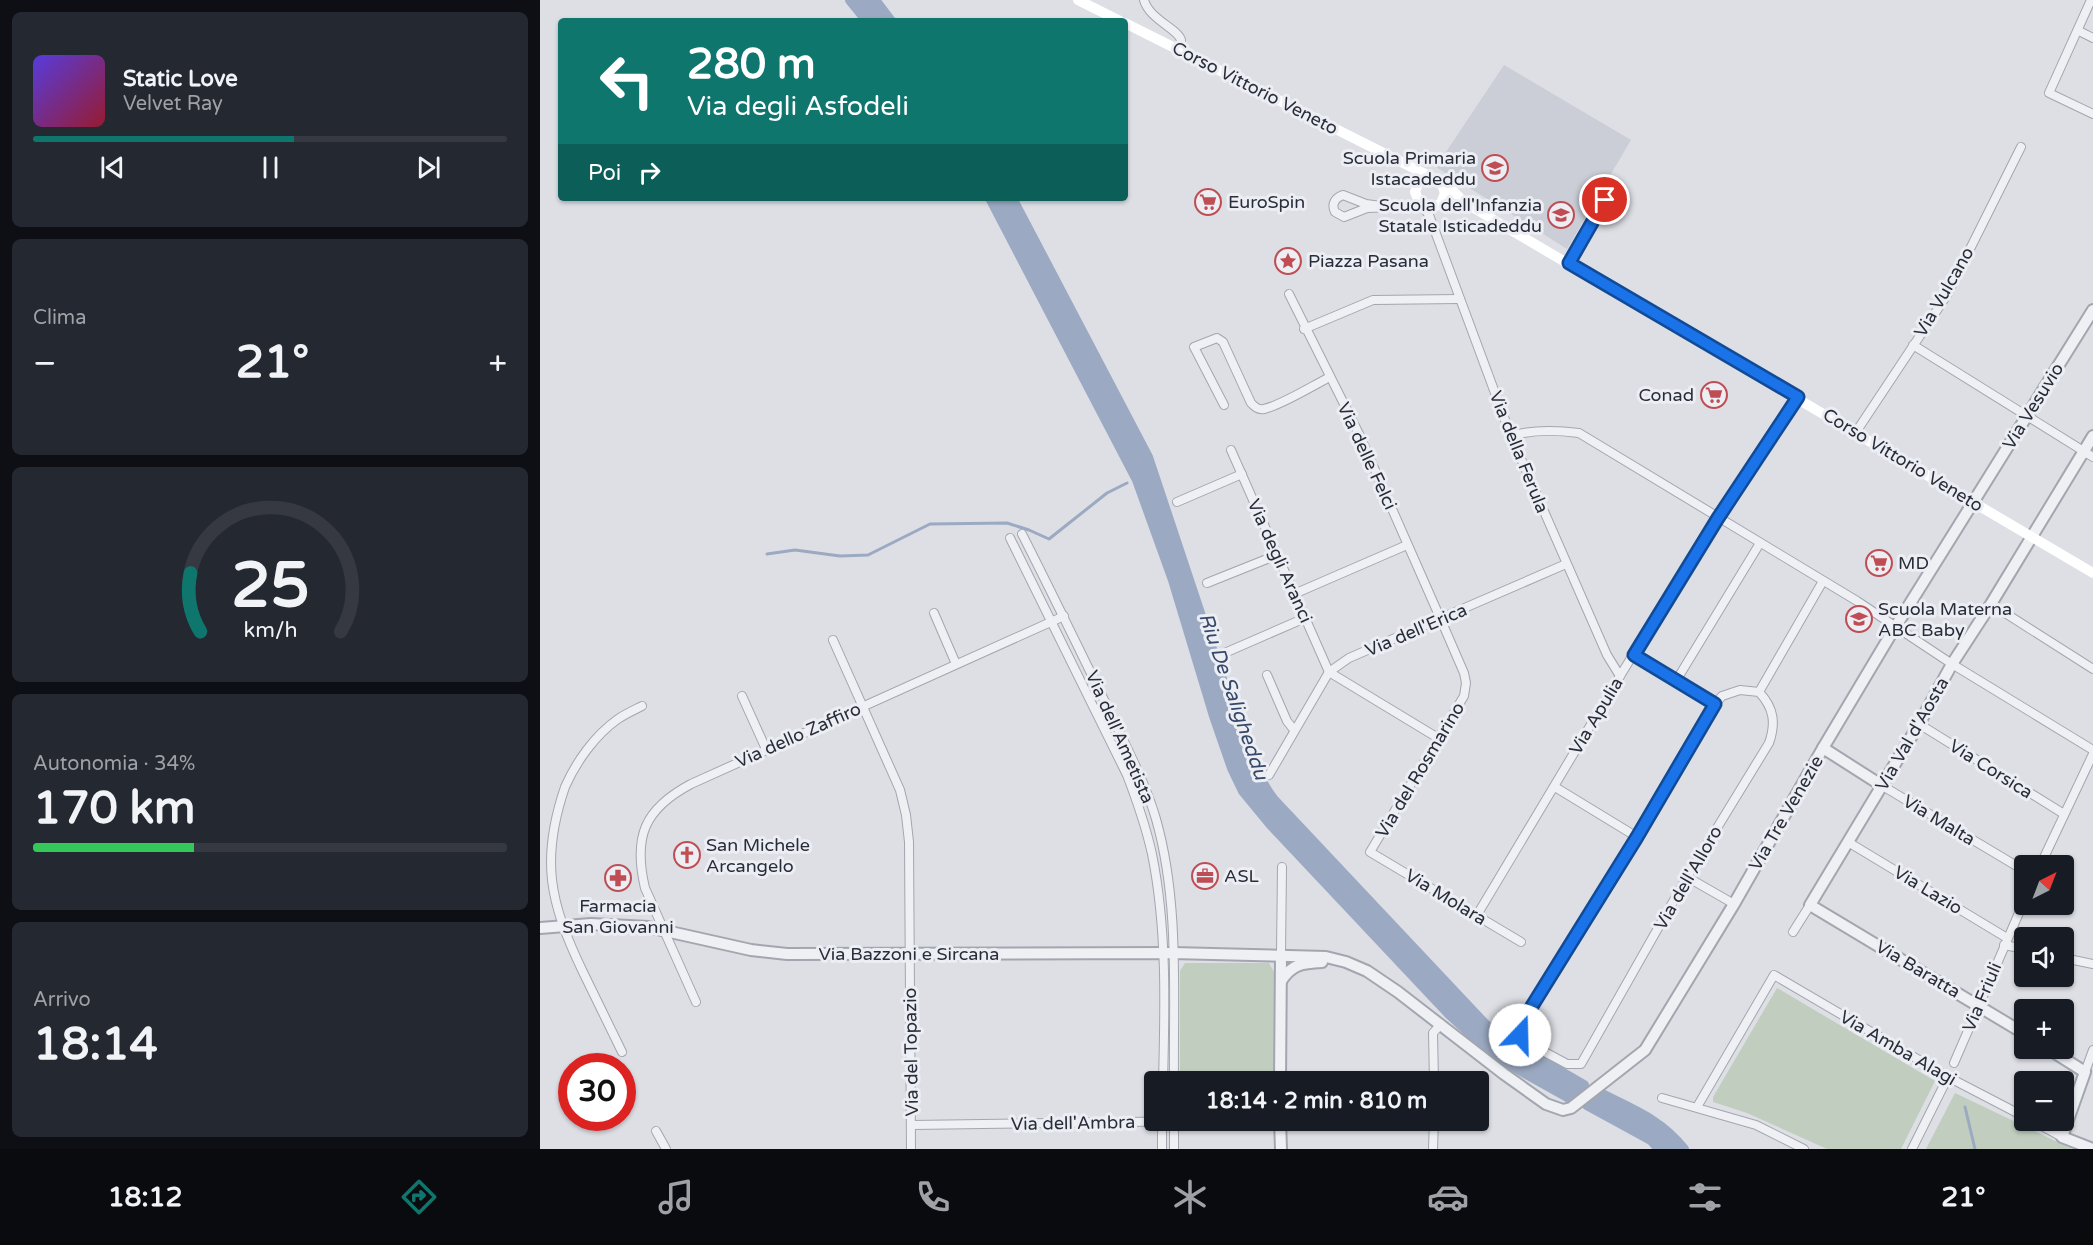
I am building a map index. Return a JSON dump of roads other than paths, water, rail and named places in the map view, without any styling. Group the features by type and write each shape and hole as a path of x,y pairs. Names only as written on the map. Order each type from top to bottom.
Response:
{"main road":[{"path":"1078,0 1114,18"},
{"name":"Corso Vittorio Veneto","path":"1128,24 1430,177"},
{"name":"Corso Vittorio Veneto","path":"1383,154 1406,172 1415,189"},
{"path":"1430,177 1437,179 1444,186 1445,193 1439,204 1422,206 1417,201 1415,189 1422,180 1430,177"},
{"name":"Corso Vittorio Veneto","path":"1444,186 1452,190 1464,202 2093,573"},
{"name":"Corso Vittorio Veneto","path":"1439,204 1450,199 1464,202"}],"street":[{"path":"1144,0 1145,6 1155,18 1179,36 1182,42 1179,50"},
{"path":"2091,0 2079,31 2049,93 2093,114"},
{"path":"2079,31 2093,38"},
{"name":"Via Vulcano","path":"1856,432 1947,295 2021,147"},
{"path":"1569,263 1615,183"},
{"path":"1398,206 1407,201 1415,189"},
{"path":"1381,206 1353,213 1347,217 1340,216 1335,212 1333,206 1336,199 1343,195 1353,200 1381,206 1422,206"},
{"path":"1353,200 1355,207 1353,213"},
{"name":"Via della Ferula","path":"1433,222 1439,204"},
{"name":"Via della Ferula","path":"1422,206 1433,222 1459,299 1511,436 1607,655 1620,676"},
{"name":"Via delle Felci","path":"1288,294 1359,434 1441,620"},
{"path":"1304,329 1373,300 1459,299"},
{"name":"Via Vesuvio","path":"1974,502 2093,310"},
{"path":"1224,405 1194,347 1217,338 1223,342 1251,403 1258,408 1263,409 1280,402 1330,377"},
{"path":"1913,345 2088,454"},
{"name":"Via Apulia","path":"1477,915 1620,676 1718,518 1798,397"},
{"path":"1511,436 1525,431 1580,433 1823,581 2093,752 2045,855"},
{"name":"Via Val d'Aosta","path":"1793,932 1919,724 1952,664 2031,536 2088,454 2093,436"},
{"name":"Via degli Aranci","path":"1232,450 1329,672"},
{"path":"1177,502 1242,474"},
{"name":"Via Tre Venezie","path":"1441,1024 1546,1104 1563,1110 1576,1105 1645,1050 1734,904 1823,748 1974,502"},
{"name":"Via dell'Ametista","path":"1022,534 1141,777 1156,818 1170,894 1168,953"},
{"name":"Via dell'Ametista","path":"1010,538 1053,621 1127,775 1142,815 1152,853 1168,953"},
{"path":"1676,681 1760,543"},
{"path":"1294,594 1407,545"},
{"path":"1207,583 1277,555"},
{"name":"Via dell'Erica","path":"1269,775 1329,672 1349,658 1566,564"},
{"path":"1555,787 1637,837 1715,704 1722,696 1740,690 1759,692 1823,581"},
{"path":"1991,604 2093,669"},
{"path":"934,613 956,664"},
{"name":"Via dello Zaffiro","path":"696,1002 645,888 640,868 639,852 647,822 658,806 671,794 766,749 1064,616"},
{"path":"1220,655 1305,618"},
{"name":"Via del Rosmarino","path":"1370,852 1464,696 1466,683 1441,620"},
{"name":"Via del Topazio","path":"833,640 900,790 906,815 909,842 910,955 906,1065 912,1125 911,1149"},
{"path":"1634,655 1715,704"},
{"path":"1329,672 1438,738"},
{"path":"1267,675 1287,721 1294,730"},
{"name":"Via dell'Alloro","path":"1637,837 1519,1027 1520,1035 1528,1043 1567,1064 1581,1064 1687,877 1769,743 1773,730 1773,718 1767,700 1759,692"},
{"path":"742,696 766,749"},
{"path":"622,1052 561,926 551,895 548,866 552,825 570,775 602,733 617,719 642,706"},
{"name":"Via Corsica","path":"1919,724 2064,814"},
{"name":"Via Malta","path":"1823,748 2014,864"},
{"name":"Via Lazio","path":"1848,842 2014,944"},
{"name":"Via Molara","path":"1370,852 1521,942"},
{"path":"1280,1071 1282,867"},
{"path":"1687,877 1734,904"},
{"name":"Via Baratta","path":"1810,905 2014,1027"},
{"name":"Via Friuli","path":"1954,1063 2018,915"},
{"name":"Via Bazzoni e Sircana","path":"540,928 622,924 664,930 751,950 788,954 1281,954 1326,957 1346,962"},
{"path":"1163,1071 1168,953"},
{"path":"1168,953 1173,1071"},
{"path":"2074,960 2093,964"},
{"path":"1281,982 1292,967 1304,963 1346,962 1367,971 1441,1024 1433,1034 1434,1071"},
{"name":"Via Amba Alagi","path":"1697,1107 1774,975 1948,1077 2014,1111"},
{"path":"2062,1137 2093,1050"},
{"path":"2064,1059 2085,1072"},
{"path":"1912,1149 1948,1077"},
{"path":"1662,1098 1756,1125 1804,1149"},
{"name":"Via dell'Ambra","path":"912,1125 1144,1121"},
{"path":"656,1131 666,1149"},
{"path":"1162,1131 1162,1149"},
{"path":"1174,1131 1174,1149"},
{"path":"1280,1131 1281,1149"},
{"path":"1433,1149 1434,1131"},
{"path":"2051,1131 2093,1149"}],"waterway":[{"name":"Riu De Saligheddu","path":"850,0 865,18"},
{"name":"Riu De Saligheddu","path":"864,0 879,18"},
{"name":"Riu De Saligheddu","path":"875,0 889,18"},
{"name":"Riu De Saligheddu","path":"992,201 1137,480 1173,580 1214,716 1232,768 1243,791 1271,825 1449,1014 1496,1057 1569,1098 1584,1085 1501,1037 1484,1023 1274,800 1264,786 1243,742 1148,457 1014,201"},
{"name":"Riu De Saligheddu","path":"1005,201 1150,484 1247,775 1269,805 1476,1029 1497,1045 1646,1127 1672,1149"},
{"name":"Riu De Saligheddu","path":"1144,482 1150,484"},
{"path":"767,554 795,550 840,556 868,555 930,524 1007,523 1049,539 1107,493 1127,483"},
{"name":"Riu De Saligheddu","path":"1659,1149 1651,1140 1587,1105 1600,1093 1656,1123 1684,1149"},
{"path":"1965,1107 1975,1149"}],"place":[{"name":"Scuola Primaria Istacadeddu","path":"1495,168"},
{"name":"EuroSpin","path":"1208,202"},
{"name":"Scuola dell'Infanzia Statale Isticadeddu","path":"1561,215"},
{"name":"Piazza Pasana","path":"1288,261"},
{"name":"Conad","path":"1714,395"},
{"name":"MD","path":"1879,563"},
{"name":"Scuola Materna ABC Baby","path":"1859,619"},
{"name":"San Michele Arcangelo","path":"687,855"},
{"name":"ASL","path":"1205,876"},
{"name":"Farmacia San Giovanni","path":"618,878"}]}
